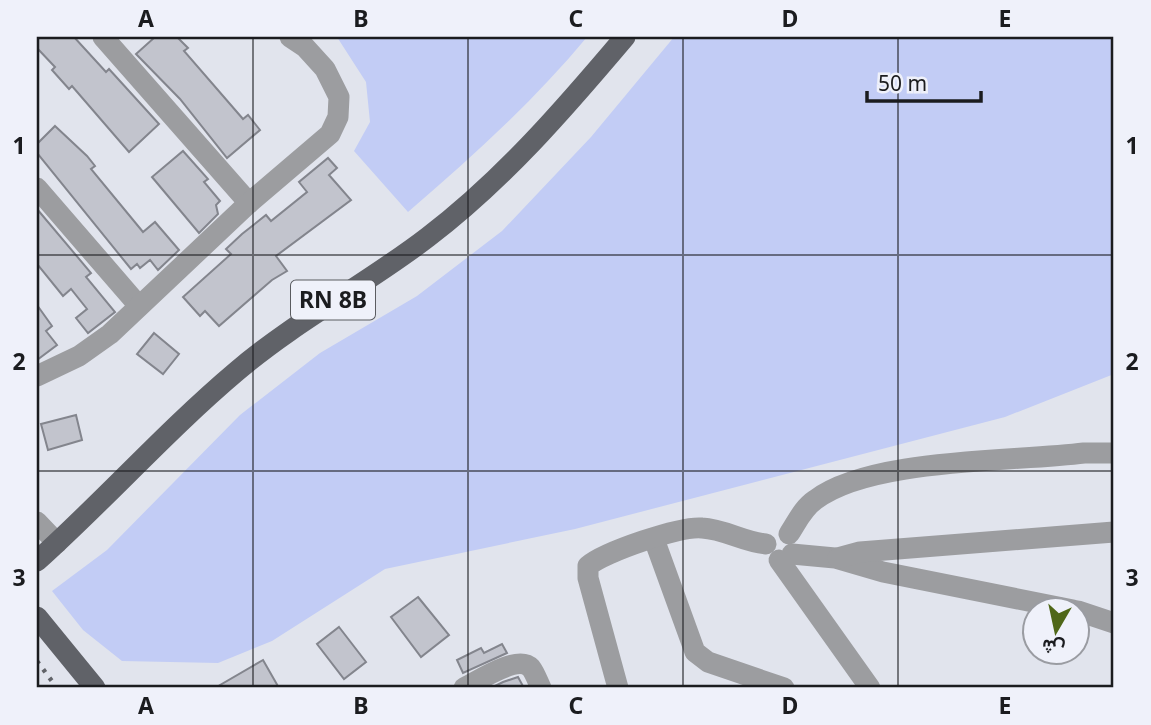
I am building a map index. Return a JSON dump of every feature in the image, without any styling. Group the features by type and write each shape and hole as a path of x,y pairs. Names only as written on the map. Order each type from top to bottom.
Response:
{"main road":[{"name":"RN 8B","path":"37,561 236,371 307,317 427,238 475,199 563,111 625,37"},
{"path":"37,617 95,688"}],"street":[{"path":"103,37 249,204"},
{"path":"37,376 79,356 110,334 249,204 322,145 338,117 339,97 325,69 305,47 290,37"},
{"path":"37,188 139,306"},
{"path":"781,548 815,499 853,480 895,470 1084,453 1114,453"},
{"path":"37,522 57,543"},
{"path":"618,688 588,566 605,554 701,527 883,572 1021,599"},
{"path":"835,558 860,552 1114,532"},
{"path":"654,539 695,652 700,659 784,688"},
{"path":"781,548 870,688"},
{"path":"1092,616 1114,623"},
{"path":"464,688 513,663 524,663 531,668 541,688"}],"shaded area":[{"path":"337,37 587,37 501,128 408,212 354,151 370,122 366,82"},
{"path":"674,37 1114,37 1114,374 1005,417 575,529 385,569 272,641 218,663 122,661 83,630 52,591 107,550 240,415 320,353 417,296 502,231 591,137"}],"building":[{"path":"37,37 74,37 106,72 109,69 159,124 129,152 72,86 69,89 52,70 55,67 37,48"},
{"path":"155,37 177,37 188,48 184,51 243,119 248,115 260,130 227,158 180,99 136,54"},
{"path":"55,126 87,156 95,166 91,169 143,232 155,222 179,250 158,270 150,260 140,268 137,264 131,269 37,153 37,144"},
{"path":"183,151 208,179 204,182 220,201 216,205 218,214 199,233 152,177"},
{"path":"328,158 337,168 329,175 351,200 276,256 287,271 272,280 219,326 205,311 200,316 183,297 231,254 226,249 242,234 266,215 271,221 307,192 299,182"},
{"path":"37,209 91,273 86,277 115,312 88,333 76,318 87,309 71,289 63,296 37,264"},
{"path":"37,305 52,326 46,331 57,345 37,360"},
{"path":"154,333 179,354 163,374 137,354"},
{"path":"76,415 82,440 48,450 41,424"},
{"path":"418,597 449,635 421,657 391,617"},
{"path":"339,627 366,662 344,679 317,644"},
{"path":"502,644 507,653 463,673 457,660 481,648 484,653"},
{"path":"263,660 279,688 215,688"},
{"path":"518,677 524,688 491,688 503,682"}],"railway":[{"path":"37,661 57,688"}]}
